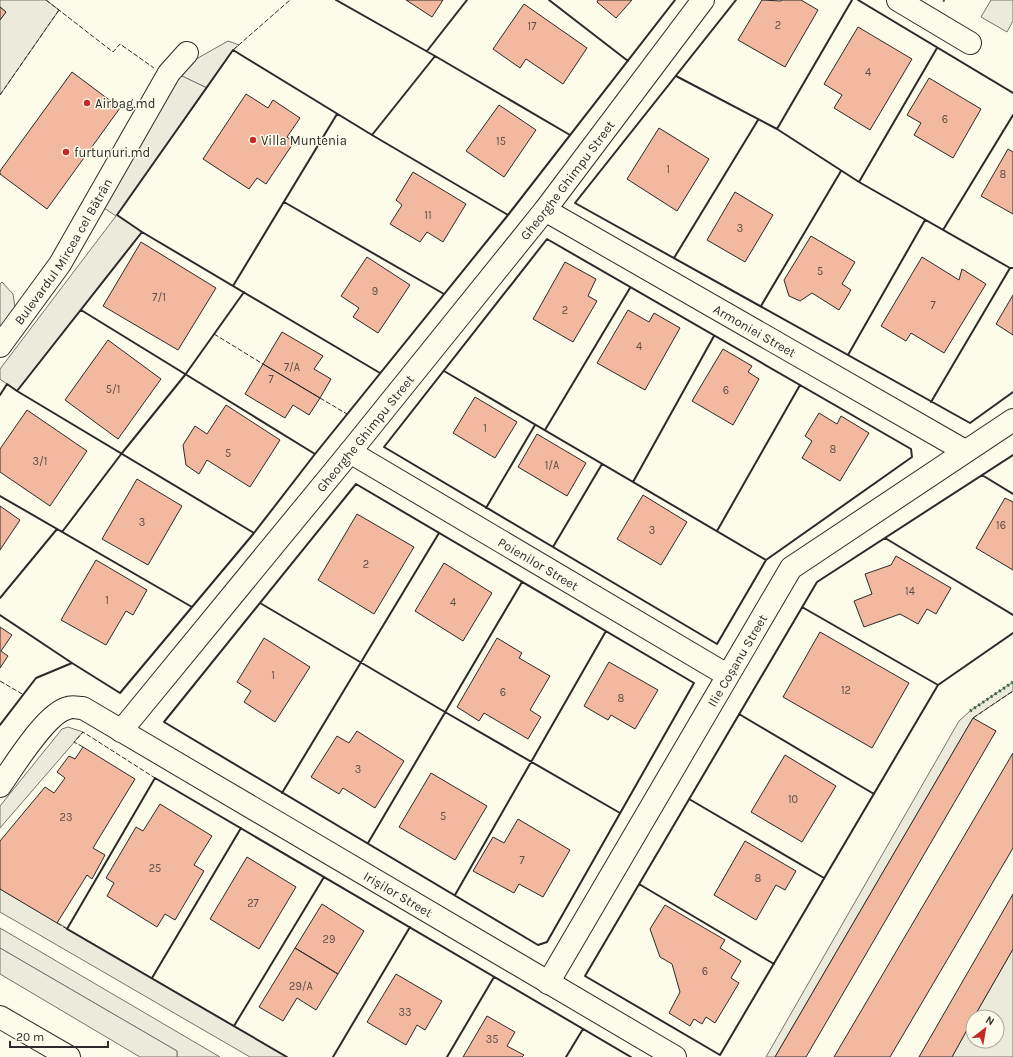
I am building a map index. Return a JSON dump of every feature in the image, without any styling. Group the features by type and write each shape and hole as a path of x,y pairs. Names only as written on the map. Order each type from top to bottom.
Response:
{"street":[{"name":"Gheorghe Ghimpu Street","path":"121,731 350,452 545,210 703,0"},
{"path":"898,0 970,43"},
{"name":"Bulevardul Mircea cel Bătrân","path":"0,346 60,264 169,73 187,53"},
{"name":"Armoniei Street","path":"545,210 965,451"},
{"name":"Ilie Coșanu Street","path":"548,983 791,568 1013,420"},
{"name":"Poienilor Street","path":"350,452 727,675"},
{"path":"0,786 45,724 55,713 68,707 83,708 121,731"},
{"name":"Irișilor Street","path":"121,731 675,1057"},
{"path":"0,1017 69,1057"}],"shaded area":[{"path":"0,0 46,0 59,10 0,95 0,20 6,12 0,7"},
{"path":"991,0 1013,0 1013,21 1007,32 981,17"},
{"path":"228,41 239,45 233,50 207,88 180,75 191,62"},
{"path":"180,75 207,88 117,215 142,232 17,391 0,379 0,369 116,216 104,208"},
{"path":"2,282 13,294 15,307 0,328 0,284"},
{"path":"1013,682 1013,691 973,718 775,1057 766,1057 959,721 970,711"},
{"path":"68,727 83,732 0,828 0,806 62,729"},
{"path":"0,889 287,1057 250,1057 0,912"},
{"path":"0,928 220,1057 177,1057 177,1051 0,948"},
{"path":"0,948 177,1051 177,1057 140,1057 0,974"},
{"path":"1013,949 1013,1057 952,1057 965,1033 965,1049 1005,1049 1005,1009 979,1009"}],"building":[{"path":"406,0 443,0 432,17"},
{"path":"598,0 632,0 616,18 597,2"},
{"path":"762,0 801,0 818,10 785,67 738,40"},
{"path":"524,4 587,48 563,84 526,59 520,68 493,49"},
{"path":"0,7 6,12 0,20"},
{"path":"858,27 912,59 870,130 834,108 842,95 824,84"},
{"path":"72,72 120,108 47,209 0,174 0,171"},
{"path":"929,78 981,109 953,158 914,135 921,123 907,115"},
{"name":"Villa Muntenia","path":"246,94 268,108 273,100 300,118 287,137 294,142 266,184 257,178 249,189 203,159"},
{"path":"499,105 536,130 504,177 466,151"},
{"path":"659,128 709,159 677,211 627,179"},
{"path":"1008,149 1013,152 1013,214 981,196"},
{"path":"413,172 466,204 443,242 427,232 420,242 390,224 402,205 396,200"},
{"path":"735,192 773,215 745,262 707,240"},
{"path":"811,236 855,262 842,284 851,290 839,310 812,293 800,301 789,296 784,280"},
{"path":"141,242 216,288 178,350 103,306"},
{"path":"367,257 410,285 378,333 353,317 359,308 341,296"},
{"path":"922,257 959,280 962,269 986,284 944,353 911,333 906,341 881,326"},
{"path":"565,262 596,279 588,296 597,301 573,342 533,319"},
{"path":"1013,295 1013,335 996,324"},
{"path":"628,310 649,322 654,313 680,328 645,390 597,363"},
{"path":"282,332 323,356 314,369 331,379 320,398 263,364"},
{"path":"108,340 161,379 118,439 65,400"},
{"path":"723,349 752,366 748,372 759,379 733,425 692,401"},
{"path":"263,364 320,398 309,415 293,405 285,418 245,394"},
{"path":"475,397 517,422 495,458 453,433"},
{"path":"226,405 280,440 250,487 207,460 199,474 186,465 183,445 195,426 207,434"},
{"path":"27,410 87,451 50,506 0,472 0,449"},
{"path":"819,413 837,424 841,416 869,433 840,481 802,458 812,441 805,436"},
{"path":"537,434 586,463 567,496 518,467"},
{"path":"137,479 182,506 148,565 102,539"},
{"path":"643,495 687,522 661,565 617,539"},
{"path":"1005,498 1013,502 1013,570 976,548"},
{"path":"0,506 20,520 0,550"},
{"path":"357,514 414,547 374,614 318,580"},
{"path":"896,556 951,588 936,614 927,609 918,624 900,614 864,627 854,601 872,594 865,574 891,565"},
{"path":"96,560 147,590 133,615 126,611 106,645 61,620"},
{"path":"444,563 492,593 463,641 415,611"},
{"path":"0,627 12,635 1,651 8,656 0,668"},
{"path":"820,632 909,683 872,748 783,697"},
{"path":"264,638 310,667 275,722 244,702 251,691 237,682"},
{"path":"497,638 522,653 519,658 550,676 530,710 541,717 528,739 484,713 479,721 457,707"},
{"path":"609,662 658,690 635,729 611,715 608,720 584,706"},
{"path":"973,718 996,731 806,1057 775,1057"},
{"path":"357,731 404,761 375,808 343,788 339,794 311,777 337,736 349,743"},
{"path":"83,747 135,779 93,848 105,855 92,879 87,875 57,923 0,889 0,841 45,787 54,793 65,778 57,772 69,756 75,759"},
{"path":"1013,753 1013,848 890,1057 834,1057"},
{"path":"785,755 836,786 802,842 751,812"},
{"path":"431,773 487,806 455,860 399,827"},
{"path":"160,804 212,836 194,865 204,871 175,920 165,914 157,927 107,896 114,883 106,878 136,827 143,831"},
{"path":"518,819 570,850 543,897 519,884 514,893 473,871 493,837 504,843"},
{"path":"745,841 796,871 785,890 776,885 756,920 714,895"},
{"path":"247,857 296,887 259,949 210,919"},
{"path":"1013,894 1013,949 979,1009 965,1009 965,1033 952,1057 919,1057"},
{"path":"322,904 364,931 338,974 295,948"},
{"path":"665,905 725,940 720,948 741,961 731,978 739,983 715,1023 706,1017 702,1024 694,1019 690,1026 669,1013 680,992 672,964 660,957 650,929"},
{"path":"295,948 338,974 316,1010 297,998 283,1021 259,1007"},
{"path":"396,974 442,1001 425,1030 417,1025 406,1045 367,1022"},
{"path":"487,1016 515,1032 507,1046 524,1055 522,1057 463,1057"}],"hedge":[{"path":"970,711 1013,682"}],"fence":[{"path":"46,0 113,52 120,44 154,68"},
{"path":"233,50 290,0"},
{"path":"0,95 59,10"},
{"path":"214,334 263,364"},
{"path":"320,398 347,414"},
{"path":"0,681 24,695"},
{"path":"973,718 1013,691"},
{"path":"83,747 74,742 83,732 155,778"},
{"path":"57,923 67,929"}],"wall":[{"path":"0,395 7,384 17,391 142,232 117,215 233,50 372,135 435,56 336,0"},
{"path":"427,51 467,0"},
{"path":"549,0 628,61"},
{"path":"0,725 36,678 72,663 120,693 254,533 315,454 508,215 675,0"},
{"path":"736,0 575,203 970,423 1013,392"},
{"path":"777,129 852,0"},
{"path":"858,0 1013,93"},
{"path":"859,182 937,48"},
{"path":"435,56 570,135"},
{"path":"676,76 777,129 859,182 1010,268 1013,268"},
{"path":"233,286 337,114"},
{"path":"943,230 1013,115"},
{"path":"674,258 758,120"},
{"path":"372,135 508,215"},
{"path":"761,306 841,171"},
{"path":"284,202 444,294"},
{"path":"848,355 925,220"},
{"path":"142,232 380,373"},
{"path":"547,239 911,449 912,457 766,560 717,644 384,447 547,239"},
{"path":"931,402 1010,268"},
{"path":"545,430 630,288"},
{"path":"62,532 122,453 185,375 244,292"},
{"path":"81,310 315,454"},
{"path":"633,482 714,336"},
{"path":"444,371 766,560"},
{"path":"717,531 800,385"},
{"path":"17,391 254,533"},
{"path":"486,508 535,425"},
{"path":"1013,455 817,582 585,976 720,1055 938,685 1013,633"},
{"path":"553,547 602,464"},
{"path":"982,475 1013,494"},
{"path":"356,484 694,683 547,942 538,945 164,722 356,484"},
{"path":"0,496 192,607"},
{"path":"0,598 57,529"},
{"path":"282,793 439,533"},
{"path":"885,538 1013,615"},
{"path":"368,843 522,582"},
{"path":"260,603 620,813"},
{"path":"802,607 938,685"},
{"path":"0,615 72,663"},
{"path":"455,895 606,631"},
{"path":"739,714 874,794"},
{"path":"287,1057 67,929 155,778 631,1057"},
{"path":"689,799 824,878"},
{"path":"152,978 241,828"},
{"path":"234,1026 324,877"},
{"path":"639,884 774,964"},
{"path":"333,1057 410,927"},
{"path":"447,1057 494,977"},
{"path":"566,1057 583,1029"}],"place":[{"name":"Airbag.md","path":"87,103"},
{"name":"Villa Muntenia","path":"253,140"},
{"name":"furtunuri.md","path":"66,152"}]}
